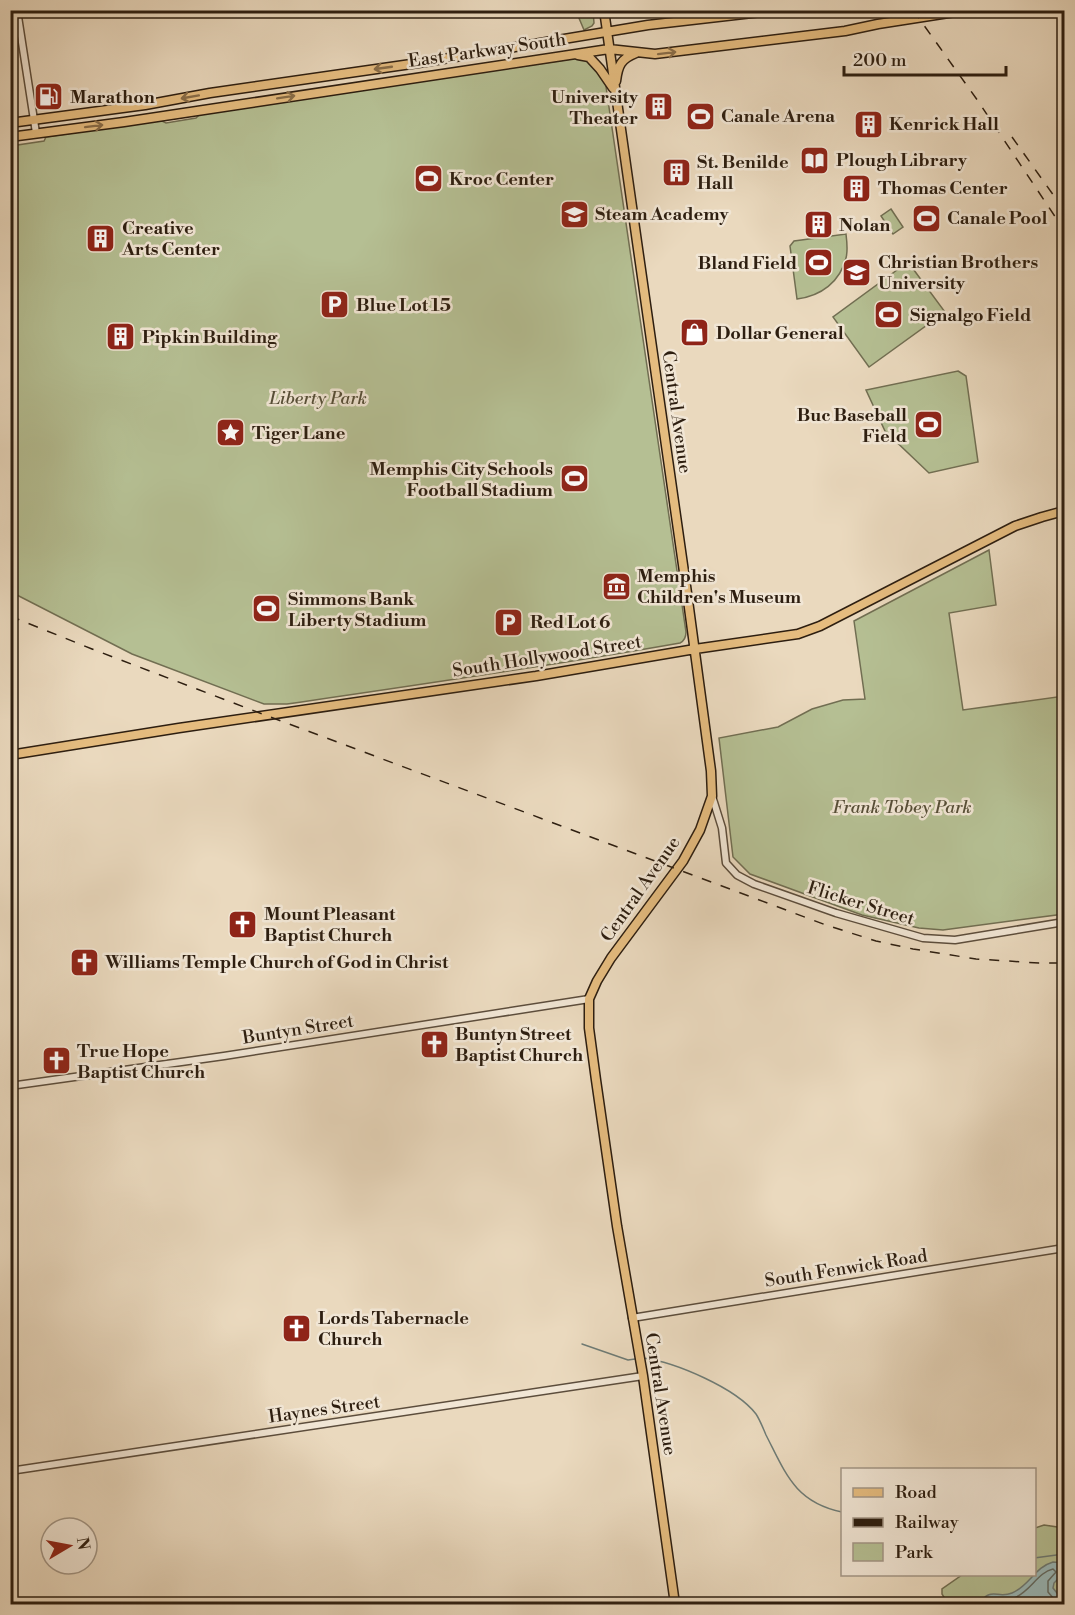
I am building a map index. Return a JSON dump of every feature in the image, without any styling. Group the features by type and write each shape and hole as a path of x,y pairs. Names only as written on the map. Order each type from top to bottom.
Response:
{"main road":[{"name":"Central Avenue","path":"604,10 711,771 712,796 700,830 683,861 611,958 589,999 589,1028 596,1080 618,1232 643,1376 675,1605"},
{"name":"East Parkway South","path":"10,123 145,105 210,93 425,62 607,31 779,10"},
{"name":"East Parkway South","path":"10,137 609,49 655,54 835,32 968,10"},
{"path":"614,90 623,60 638,52"},
{"path":"572,54 589,57 614,90"},
{"name":"South Hollywood Street","path":"10,755 798,634 820,626 936,568 1008,529 1065,512"}],"street":[{"path":"17,10 36,133"},
{"name":"Flicker Street","path":"712,796 722,828 726,863 737,875 750,883 836,913 923,938 955,940 1065,922"},
{"name":"Buntyn Street","path":"10,1086 224,1056 589,999"},
{"name":"South Fenwick Road","path":"632,1318 1065,1248"},
{"name":"Haynes Street","path":"10,1471 643,1376"}],"green space":[{"path":"576,11 593,11 592,26 584,30"},
{"name":"Liberty Park","path":"585,57 605,80 686,632 683,641 435,682 287,704 264,704 132,654 11,592 11,146 44,141 46,137 160,120 166,123 196,118 200,114"},
{"path":"891,209 903,227 893,234 881,216"},
{"name":"Bland Field","path":"846,234 847,255 834,281 814,295 797,299 790,246 794,241"},
{"name":"Signalgo Field","path":"908,262 945,312 869,367 833,317"},
{"name":"Buc Baseball Field","path":"958,371 966,376 978,462 929,473 885,431 866,390"},
{"name":"Frank Tobey Park","path":"989,550 996,605 949,613 963,710 1064,696 1064,914 943,930 919,928 862,915 750,874 733,857 719,738 778,727 812,709 843,700 865,699 854,621"},
{"path":"1044,1525 1064,1528 1064,1604 948,1604 942,1594 942,1589 961,1576 1036,1576 1036,1528"}],"water":[{"path":"1064,1563 1064,1580 1057,1580 1053,1588 1057,1593 1064,1595 1064,1604 979,1604 991,1594 1007,1594 1018,1590 1047,1564"}],"waterway":[{"path":"582,1344 628,1360 635,1359"},
{"path":"643,1358 656,1360 704,1378 747,1404 756,1414 786,1474 794,1484 813,1501 841,1512"},
{"path":"1036,1558 1064,1554"}],"railway":[{"path":"913,10 978,101 1064,230"},
{"path":"1012,137 1064,210"},
{"path":"10,616 265,715 826,925 876,941 913,949 976,959 1064,963"}],"place":[{"name":"Marathon","path":"49,97"},
{"name":"University Theater","path":"659,107"},
{"name":"Canale Arena","path":"700,116"},
{"name":"Kenrick Hall","path":"868,124"},
{"name":"Plough Library","path":"815,160"},
{"name":"St. Benilde Hall","path":"676,172"},
{"name":"Kroc Center","path":"428,179"},
{"name":"Thomas Center","path":"857,188"},
{"name":"Steam Academy","path":"574,214"},
{"name":"Canale Pool","path":"926,218"},
{"name":"Nolan","path":"818,225"},
{"name":"Creative Arts Center","path":"101,238"},
{"name":"Bland Field","path":"818,263"},
{"name":"Christian Brothers University","path":"857,272"},
{"name":"Blue Lot 15","path":"335,305"},
{"name":"Signalgo Field","path":"889,315"},
{"name":"Dollar General","path":"695,333"},
{"name":"Pipkin Building","path":"121,337"},
{"name":"Buc Baseball Field","path":"928,425"},
{"name":"Tiger Lane","path":"231,433"},
{"name":"Memphis City Schools Football Stadium","path":"574,479"},
{"name":"Memphis Children's Museum","path":"616,586"},
{"name":"Simmons Bank Liberty Stadium","path":"267,609"},
{"name":"Red Lot 6","path":"509,622"},
{"name":"Mount Pleasant Baptist Church","path":"243,924"},
{"name":"Williams Temple Church of God in Christ","path":"84,962"},
{"name":"Buntyn Street Baptist Church","path":"434,1044"},
{"name":"True Hope Baptist Church","path":"56,1061"},
{"name":"Lords Tabernacle Church","path":"297,1328"}]}
